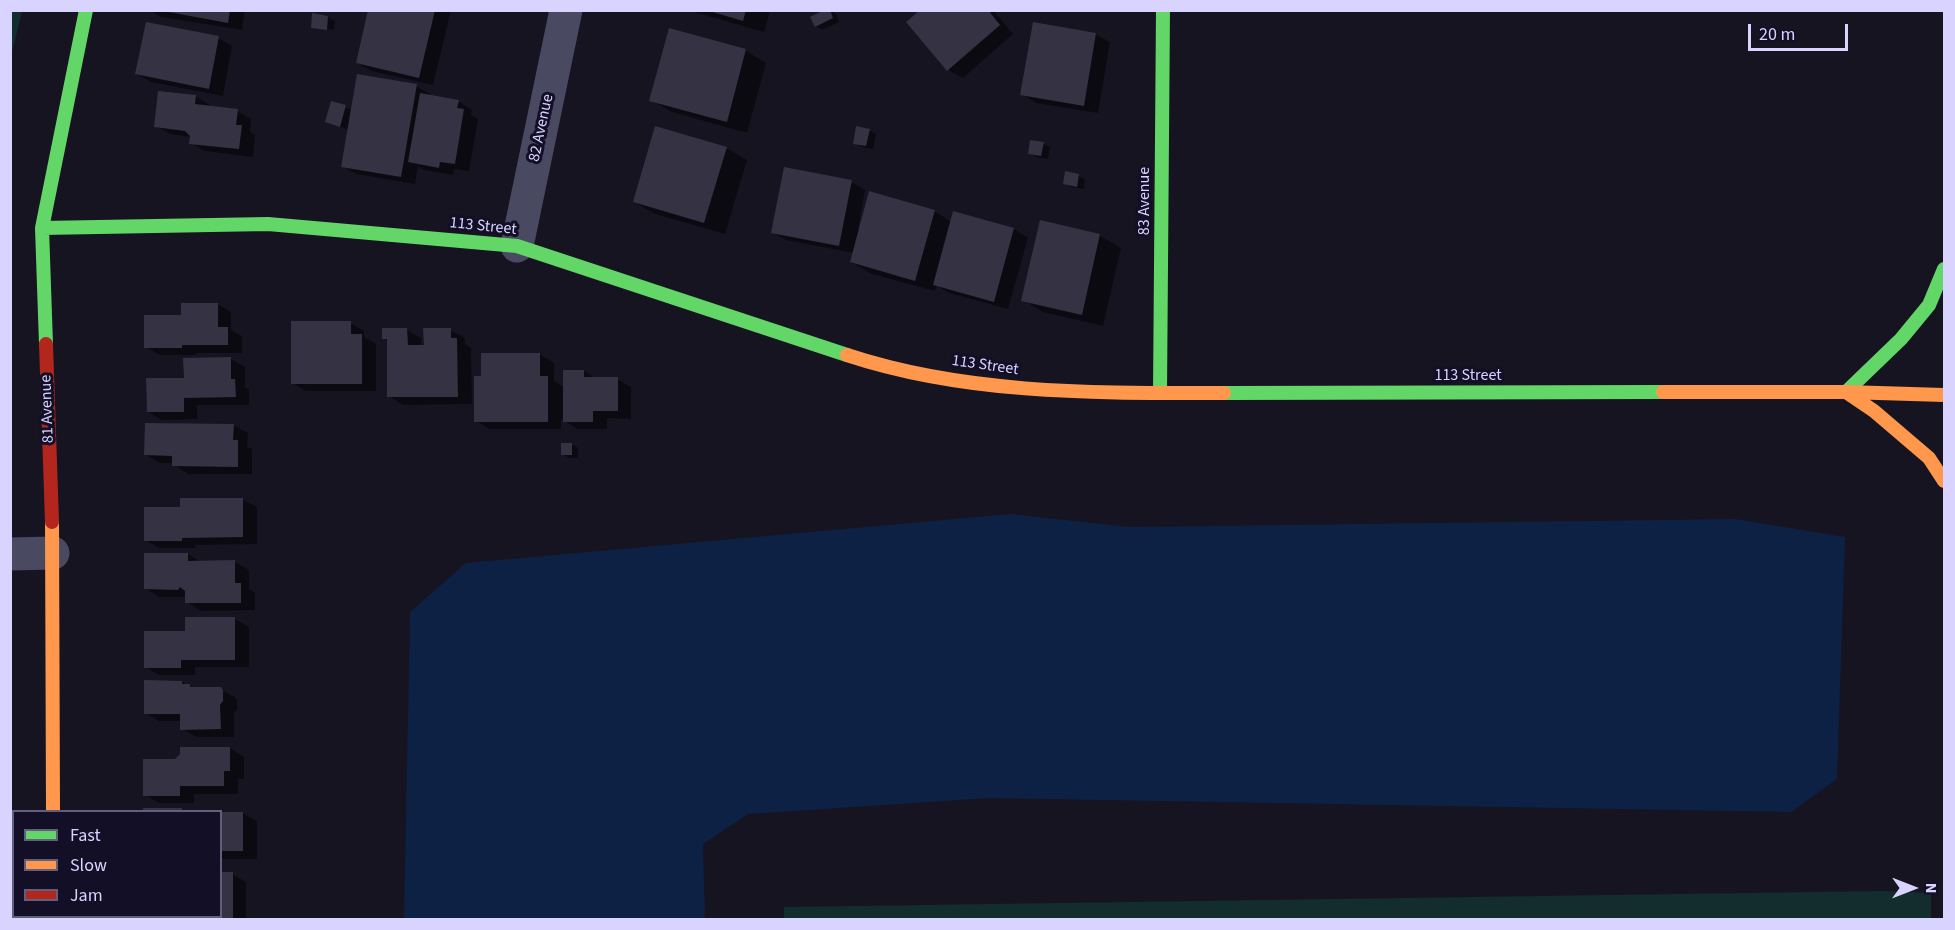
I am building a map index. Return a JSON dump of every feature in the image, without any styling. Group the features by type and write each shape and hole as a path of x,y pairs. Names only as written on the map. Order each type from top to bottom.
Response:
{"street":[{"name":"81 Avenue","path":"53,810 52,553 42,228 86,10"},
{"name":"82 Avenue","path":"517,246 566,10"},
{"name":"83 Avenue","path":"1160,393 1164,10"},
{"name":"113 Street","path":"42,228 268,224 517,246 887,368 1006,388 1160,393 1846,392 1944,395"},
{"path":"1944,269 1929,305 1901,339 1846,392 1874,411 1929,458 1944,481"},
{"path":"10,554 52,553"}],"green space":[{"path":"10,11 22,11 11,57"},
{"path":"1881,891 1931,893 1931,919 784,919 784,907"}],"water":[{"path":"1010,514 1130,527 1735,519 1845,537 1837,779 1791,812 989,798 748,814 703,844 705,919 404,919 410,612 466,563"}],"building":[{"path":"158,10 230,10 228,23"},
{"path":"368,10 435,10 419,78 356,63"},
{"path":"706,10 746,10 743,21"},
{"path":"824,10 830,10 833,18 815,27 810,17"},
{"path":"920,10 988,10 1000,25 947,71 906,22"},
{"path":"312,13 328,16 327,30 311,28"},
{"path":"146,22 219,36 209,89 135,74"},
{"path":"1033,22 1096,33 1084,106 1020,95"},
{"path":"669,28 746,49 727,122 649,101"},
{"path":"357,74 417,84 401,177 341,167"},
{"path":"158,91 196,95 195,104 238,109 236,125 242,125 239,149 189,144 190,136 185,131 154,127"},
{"path":"420,93 459,100 457,108 464,109 455,164 440,162 439,168 408,162"},
{"path":"331,101 346,105 340,127 325,122"},
{"path":"655,126 727,147 704,223 633,202"},
{"path":"856,126 870,129 866,146 853,144"},
{"path":"1030,140 1044,142 1041,156 1028,154"},
{"path":"784,167 852,180 839,246 771,233"},
{"path":"1065,171 1079,174 1077,187 1063,184"},
{"path":"869,191 935,210 915,281 850,262"},
{"path":"953,211 1014,228 994,302 933,285"},
{"path":"1040,220 1100,234 1082,315 1021,301"},
{"path":"181,303 218,303 218,327 228,327 228,345 144,348 144,315 181,315"},
{"path":"291,321 351,321 351,334 362,334 362,384 291,384"},
{"path":"382,328 407,328 408,345 424,345 423,328 451,328 451,338 457,338 458,397 387,397 387,339 382,339"},
{"path":"481,353 540,353 540,376 548,376 548,422 474,422 474,376 481,376"},
{"path":"231,357 231,379 235,379 236,397 184,398 184,412 147,412 146,378 184,378 183,358"},
{"path":"563,370 584,370 584,377 618,377 618,411 593,411 593,422 563,422"},
{"path":"145,423 234,424 233,440 238,440 238,467 172,466 172,456 144,455"},
{"path":"561,443 572,443 572,455 561,455"},
{"path":"180,498 243,498 243,537 144,541 144,507 180,507"},
{"path":"144,553 188,553 188,561 235,560 235,583 241,583 241,603 185,603 185,591 180,587 178,590 144,589"},
{"path":"185,617 235,617 235,660 181,660 181,668 144,668 144,631 185,631"},
{"path":"144,680 182,681 182,684 190,684 190,687 221,687 223,701 220,705 221,729 180,730 180,714 144,714"},
{"path":"180,747 230,747 230,771 224,771 224,786 180,786 180,796 143,796 143,759 175,759 180,754"},
{"path":"143,808 182,808 182,810 143,810"},
{"path":"222,812 243,812 243,851 222,851"},
{"path":"222,872 233,872 233,920 144,920 144,918 222,918"}],"traffic: fast":[{"path":"46,344 42,228 86,10"},
{"path":"1160,393 1163,10"},
{"path":"42,228 268,224 517,246 847,355"},
{"path":"1846,392 1901,339 1929,305 1944,269"},
{"path":"1224,393 1663,392"}],"traffic: slow":[{"path":"847,355 939,378 986,385 1081,392 1224,393"},
{"path":"1663,392 1846,392 1944,395"},
{"path":"1846,392 1874,411 1929,458 1944,481"},
{"path":"52,522 53,810"}],"traffic: jam":[{"path":"46,344 52,522"}]}
